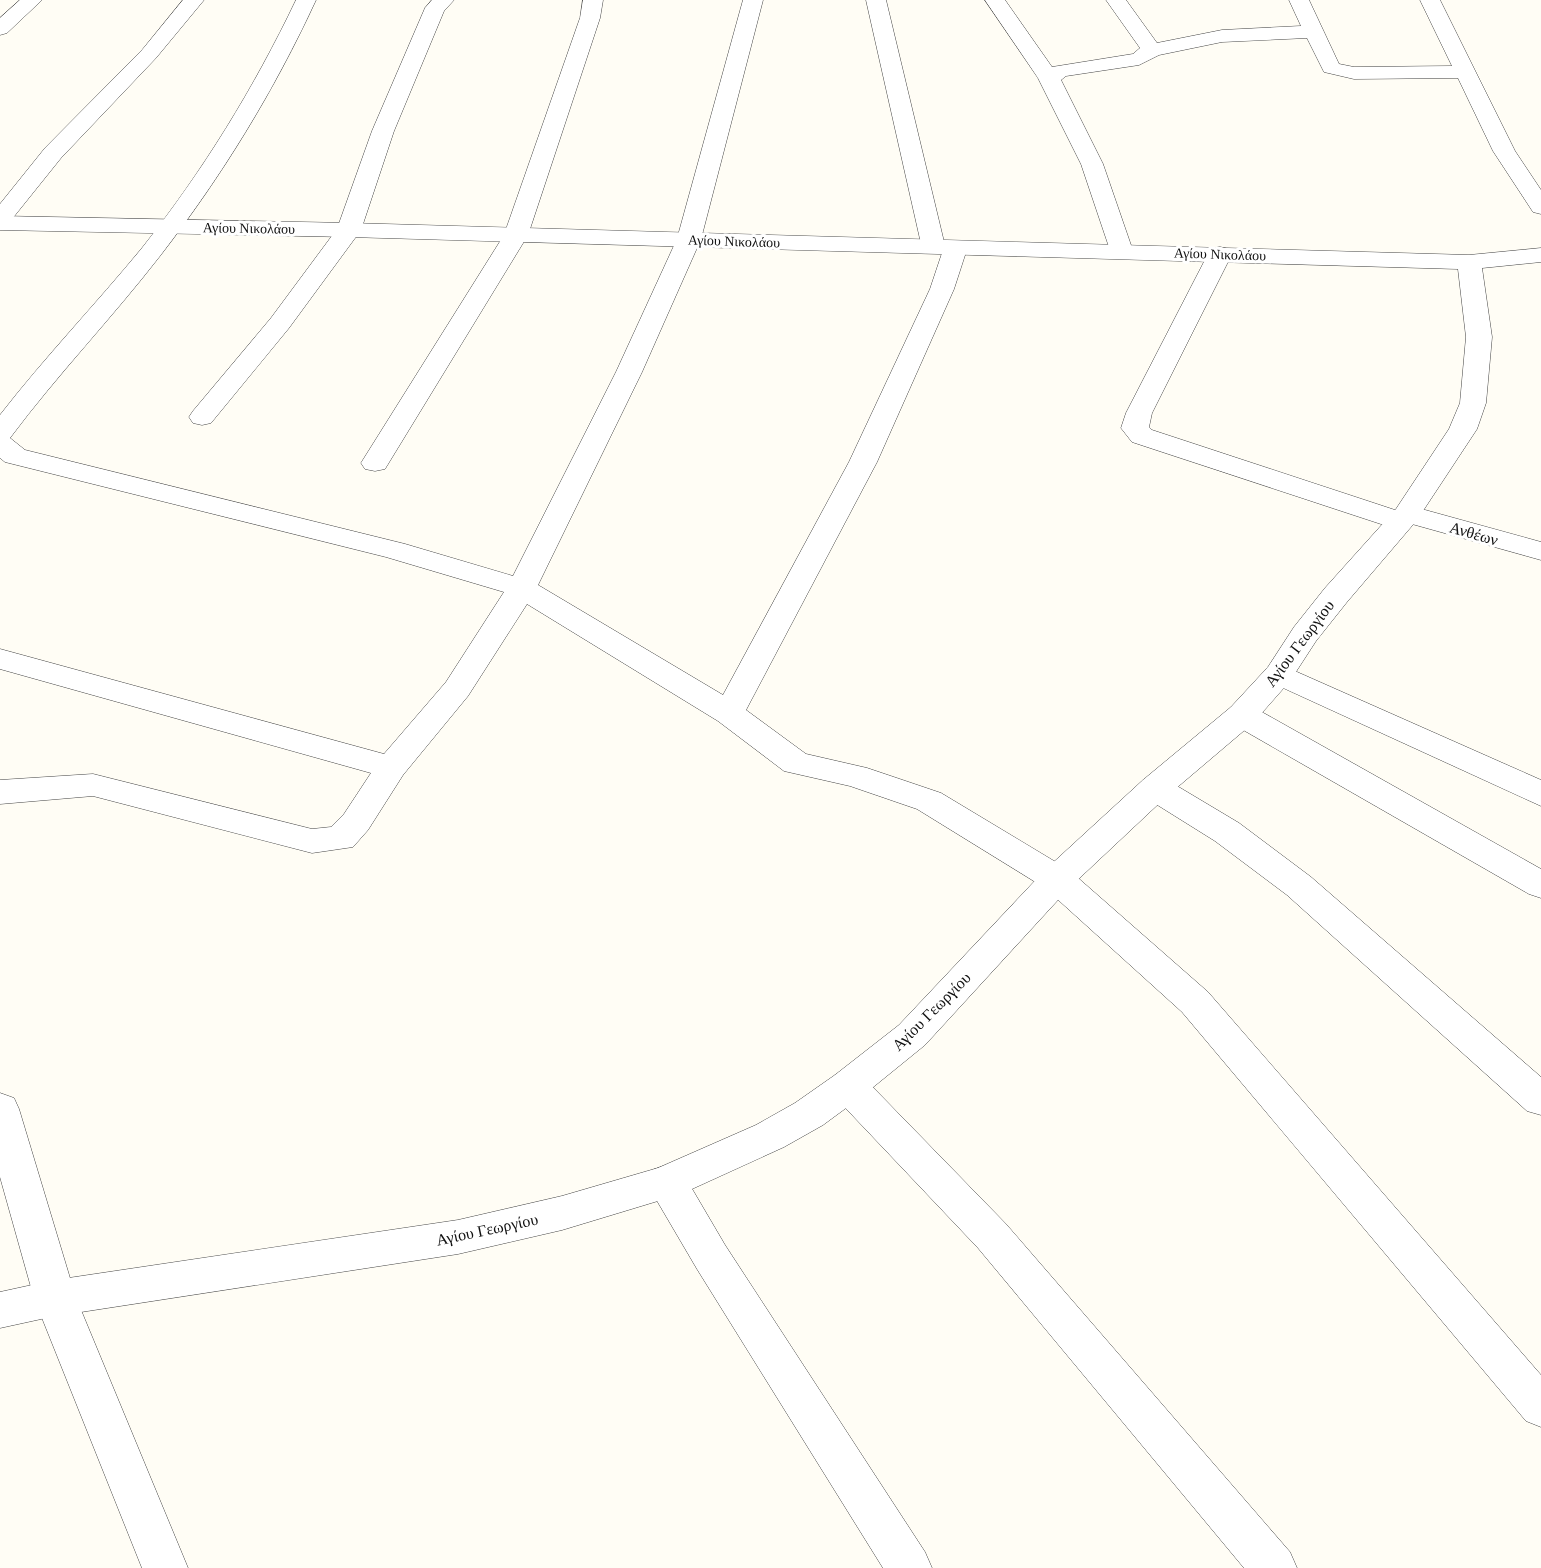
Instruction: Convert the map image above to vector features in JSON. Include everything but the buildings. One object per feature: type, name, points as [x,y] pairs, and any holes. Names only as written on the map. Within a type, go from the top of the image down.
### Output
[{"type":"street","points":[[0,28],[32,0]]},
{"type":"street","points":[[0,221],[53,153],[149,54],[195,0]]},
{"type":"street","points":[[0,433],[171,226],[226,147],[273,68],[306,0]]},
{"type":"street","points":[[202,417],[280,323],[349,230],[383,131],[435,8],[444,0]]},
{"type":"street","points":[[375,463],[516,235],[590,18],[593,0]]},
{"type":"street","points":[[0,792],[93,785],[312,841],[340,838],[356,822],[391,767],[457,689],[522,588],[629,372],[688,239],[753,0]]},
{"type":"street","points":[[729,713],[863,462],[942,289],[945,248],[876,0]]},
{"type":"street","points":[[994,0],[1048,78],[1092,164],[1121,250]]},
{"type":"street","points":[[1299,0],[1331,68],[1340,71],[1465,72]]},
{"type":"street","points":[[1430,0],[1504,151],[1541,207]]},
{"type":"street","points":[[1119,5],[1143,4]]},
{"type":"street","points":[[1119,5],[1152,50]]},
{"type":"street","points":[[1048,78],[1060,71],[1139,59],[1152,50],[1222,36],[1313,32]]},
{"type":"street","name":"Αγίου Νικολάου","points":[[0,221],[945,248],[1121,250],[1469,262],[1541,255]]},
{"type":"street","name":"Ανθέων","points":[[1220,254],[1139,414],[1135,428],[1142,436],[1404,518],[1541,551]]},
{"type":"street","name":"Αγίου Γεωργίου","points":[[0,1310],[55,1298],[458,1236],[562,1213],[667,1182],[770,1136],[809,1114],[849,1086],[912,1035],[1057,879],[1155,788],[1242,715],[1279,674],[1336,594],[1404,518],[1463,429],[1473,403],[1479,337],[1469,262]]},
{"type":"street","points":[[0,444],[15,456],[395,550],[522,588],[729,713],[796,763],[855,776],[930,801],[1057,879],[1195,1002],[1541,1407]]},
{"type":"street","points":[[0,659],[391,767]]},
{"type":"street","points":[[1279,674],[1541,794]]},
{"type":"street","points":[[1242,715],[1541,885]]},
{"type":"street","points":[[1155,788],[1227,832],[1299,886],[1541,1100]]},
{"type":"street","points":[[849,1086],[992,1236],[1274,1568]]},
{"type":"street","points":[[0,1109],[55,1298],[165,1568]]},
{"type":"street","points":[[667,1182],[711,1257],[909,1568]]}]
